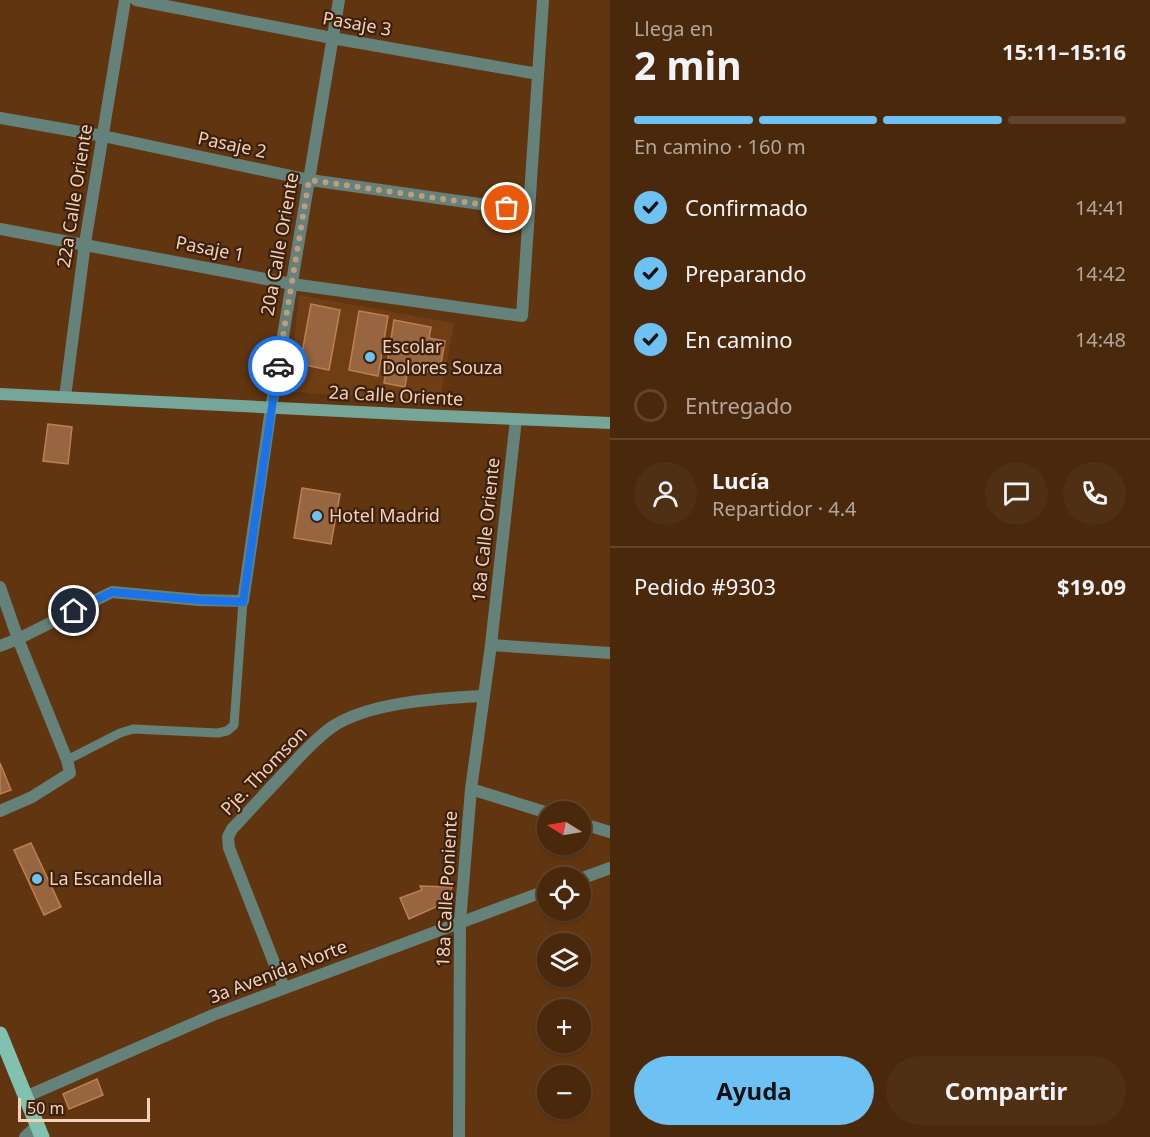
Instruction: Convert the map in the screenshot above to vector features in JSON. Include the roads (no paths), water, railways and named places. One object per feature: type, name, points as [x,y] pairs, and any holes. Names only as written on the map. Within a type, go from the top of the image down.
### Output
[{"type":"main road","name":"2a Calle Oriente","points":[[0,394],[420,416],[610,423]]},
{"type":"main road","points":[[0,1034],[40,1131]]},
{"type":"street","name":"22a Calle Oriente","points":[[65,397],[85,243],[125,0]]},
{"type":"street","name":"Pasaje 3","points":[[135,0],[538,74]]},
{"type":"street","name":"20a Calle Oriente","points":[[243,602],[271,408],[339,0]]},
{"type":"street","points":[[529,211],[543,0]]},
{"type":"street","name":"Pasaje 2","points":[[0,118],[103,136],[309,180],[529,211]]},
{"type":"street","name":"Pasaje 1","points":[[0,229],[85,243],[292,284],[522,316],[529,211]]},
{"type":"street","name":"18a Calle Oriente","points":[[491,645],[516,419]]},
{"type":"street","points":[[0,587],[18,639],[68,760],[70,773],[32,797],[0,810]]},
{"type":"street","points":[[0,646],[112,592],[243,602]]},
{"type":"street","points":[[491,645],[610,653]]},
{"type":"street","name":"18a Calle Poniente","points":[[459,1137],[460,922],[471,789],[491,645]]},
{"type":"street","name":"Pje. Thomson","points":[[284,988],[229,848],[228,837],[232,829],[310,745],[333,727],[355,716],[393,705],[446,697],[484,696]]},
{"type":"street","points":[[471,789],[537,810]]},
{"type":"street","points":[[591,826],[610,832]]},
{"type":"street","points":[[591,875],[610,868]]},
{"type":"street","name":"3a Avenida Norte","points":[[25,1097],[213,1015],[537,895]]},
{"type":"street","points":[[25,1137],[40,1131]]},
{"type":"lane","points":[[68,760],[120,733],[133,729],[218,733],[227,731],[234,725],[243,602]]},
{"type":"place","name":"Escolar Dolores Souza","points":[[370,357]]},
{"type":"place","name":"Hotel Madrid","points":[[317,516]]},
{"type":"place","name":"La Escandella","points":[[37,879]]}]
